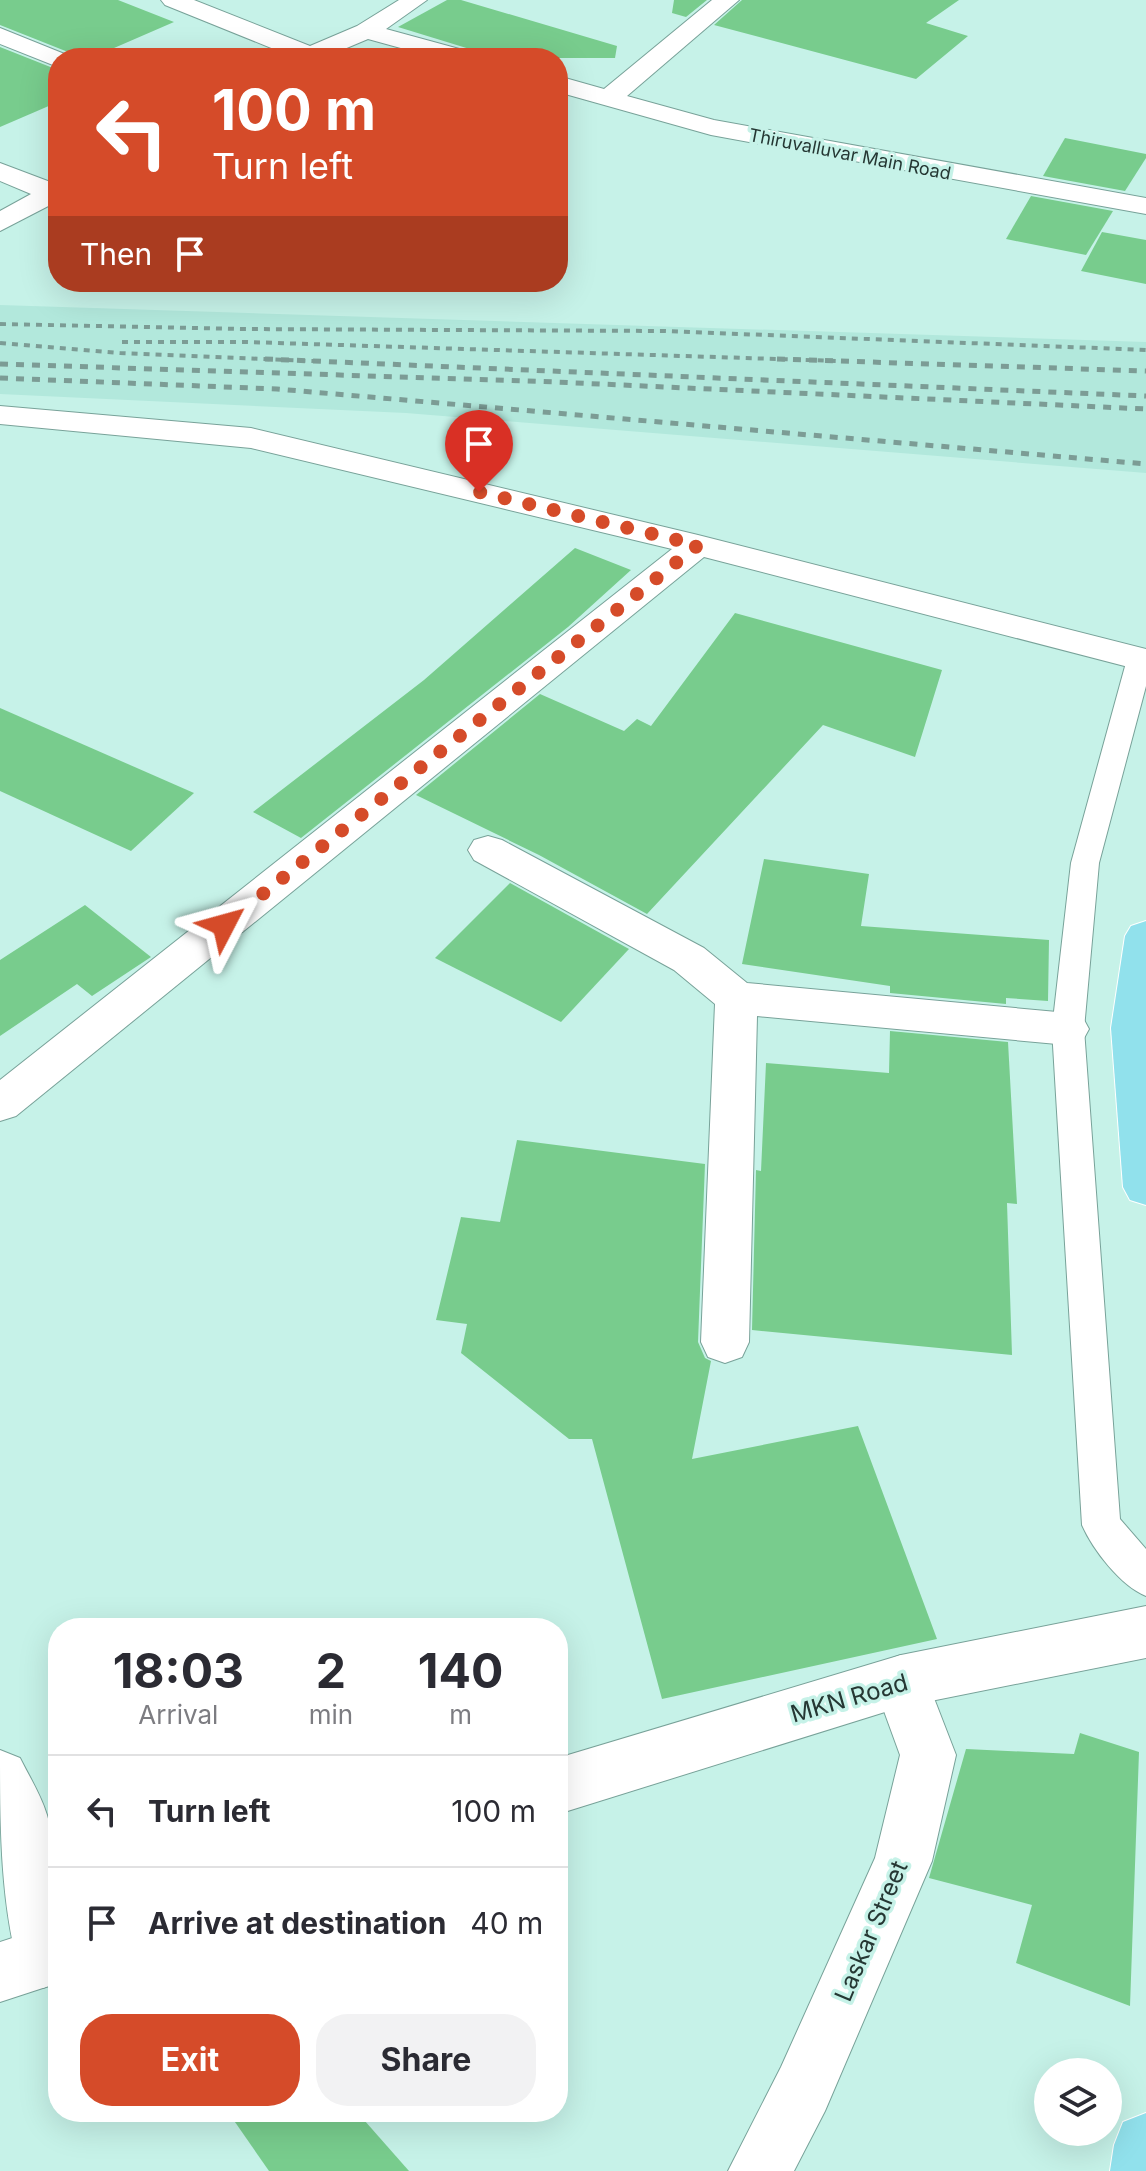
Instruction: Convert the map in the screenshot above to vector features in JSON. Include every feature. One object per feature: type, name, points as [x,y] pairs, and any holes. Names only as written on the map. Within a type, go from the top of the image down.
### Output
[{"type":"main road","points":[[1146,936],[1132,1028],[1146,1187]]},
{"type":"main road","points":[[1142,2171],[1146,2145]]},
{"type":"street","points":[[173,0],[286,48]]},
{"type":"street","points":[[325,48],[366,31],[415,0]]},
{"type":"street","points":[[609,98],[727,0]]},
{"type":"street","points":[[366,31],[428,48]]},
{"type":"street","points":[[0,35],[48,56]]},
{"type":"street","name":"Thiruvalluvar Main Road","points":[[568,87],[711,127],[1146,206]]},
{"type":"street","points":[[0,171],[48,189]]},
{"type":"street","points":[[0,223],[48,196]]},
{"type":"street","points":[[0,415],[251,438],[698,545],[1143,660]]},
{"type":"street","points":[[0,1104],[698,545]]},
{"type":"street","points":[[488,850],[689,959],[736,998],[1068,1029]]},
{"type":"street","points":[[725,1342],[736,998]]},
{"type":"street","name":"MKN Road","points":[[568,1783],[901,1681],[1146,1632]]},
{"type":"street","name":"Laskar Street","points":[[760,2171],[803,2089],[903,1861],[928,1755],[901,1681]]},
{"type":"street","points":[[0,1778],[18,1815],[34,1961]]},
{"type":"lane","points":[[1143,660],[1085,863],[1068,1029],[1101,1525],[1146,1578]]},
{"type":"shaded area","points":[[0,305],[1146,342],[1146,473],[406,413],[0,394]]},
{"type":"building","points":[[0,0],[118,0],[174,22],[114,48],[58,48],[0,25]]},
{"type":"building","points":[[447,0],[461,0],[617,46],[615,58],[568,58],[568,48],[466,48],[398,27]]},
{"type":"building","points":[[674,0],[707,0],[686,17],[672,13]]},
{"type":"building","points":[[742,0],[959,0],[926,23],[968,36],[916,79],[714,25]]},
{"type":"building","points":[[0,47],[48,66],[48,106],[0,127]]},
{"type":"building","points":[[1065,138],[1146,154],[1146,158],[1125,191],[1043,176]]},
{"type":"building","points":[[1031,196],[1113,211],[1086,255],[1006,239]]},
{"type":"building","points":[[1102,232],[1146,240],[1146,284],[1081,271]]},
{"type":"building","points":[[575,548],[631,570],[568,627],[301,838],[253,812],[424,680]]},
{"type":"building","points":[[735,613],[942,670],[915,757],[823,725],[647,914],[539,855],[416,795],[540,694],[624,731],[637,719],[651,726]]},
{"type":"building","points":[[0,708],[194,793],[131,851],[0,791]]},
{"type":"building","points":[[764,859],[869,874],[861,926],[1049,940],[1048,1001],[1006,998],[1006,1004],[890,993],[890,986],[742,964]]},
{"type":"building","points":[[510,883],[629,949],[561,1022],[435,958]]},
{"type":"building","points":[[85,905],[151,957],[92,996],[77,984],[0,1036],[0,960]]},
{"type":"building","points":[[890,1031],[1008,1042],[1017,1204],[1007,1203],[1012,1355],[752,1330],[756,1170],[761,1171],[766,1063],[889,1073]]},
{"type":"building","points":[[517,1140],[705,1164],[698,1342],[705,1358],[711,1361],[692,1459],[858,1426],[937,1639],[662,1699],[592,1439],[569,1439],[461,1353],[467,1324],[436,1320],[461,1217],[500,1222]]},
{"type":"building","points":[[1080,1733],[1139,1752],[1130,2006],[1016,1963],[1032,1905],[929,1878],[966,1749],[1074,1754]]},
{"type":"building","points":[[235,2122],[366,2122],[409,2171],[269,2171]]},
{"type":"railway","points":[[0,324],[240,329],[664,331],[1146,350]]},
{"type":"railway","points":[[122,342],[247,342],[801,360]]},
{"type":"railway","points":[[0,343],[120,353],[284,360]]},
{"type":"railway","points":[[265,359],[284,360]]},
{"type":"railway","points":[[777,359],[801,360]]},
{"type":"railway","points":[[284,360],[313,361]]},
{"type":"railway","points":[[284,360],[1146,396]]},
{"type":"railway","points":[[801,360],[839,361]]},
{"type":"railway","points":[[801,360],[1146,371]]},
{"type":"railway","points":[[0,364],[556,382],[1146,409]]},
{"type":"railway","points":[[0,378],[277,389],[1146,464]]},
{"type":"route","points":[[224,925],[698,545],[479,492]]}]
